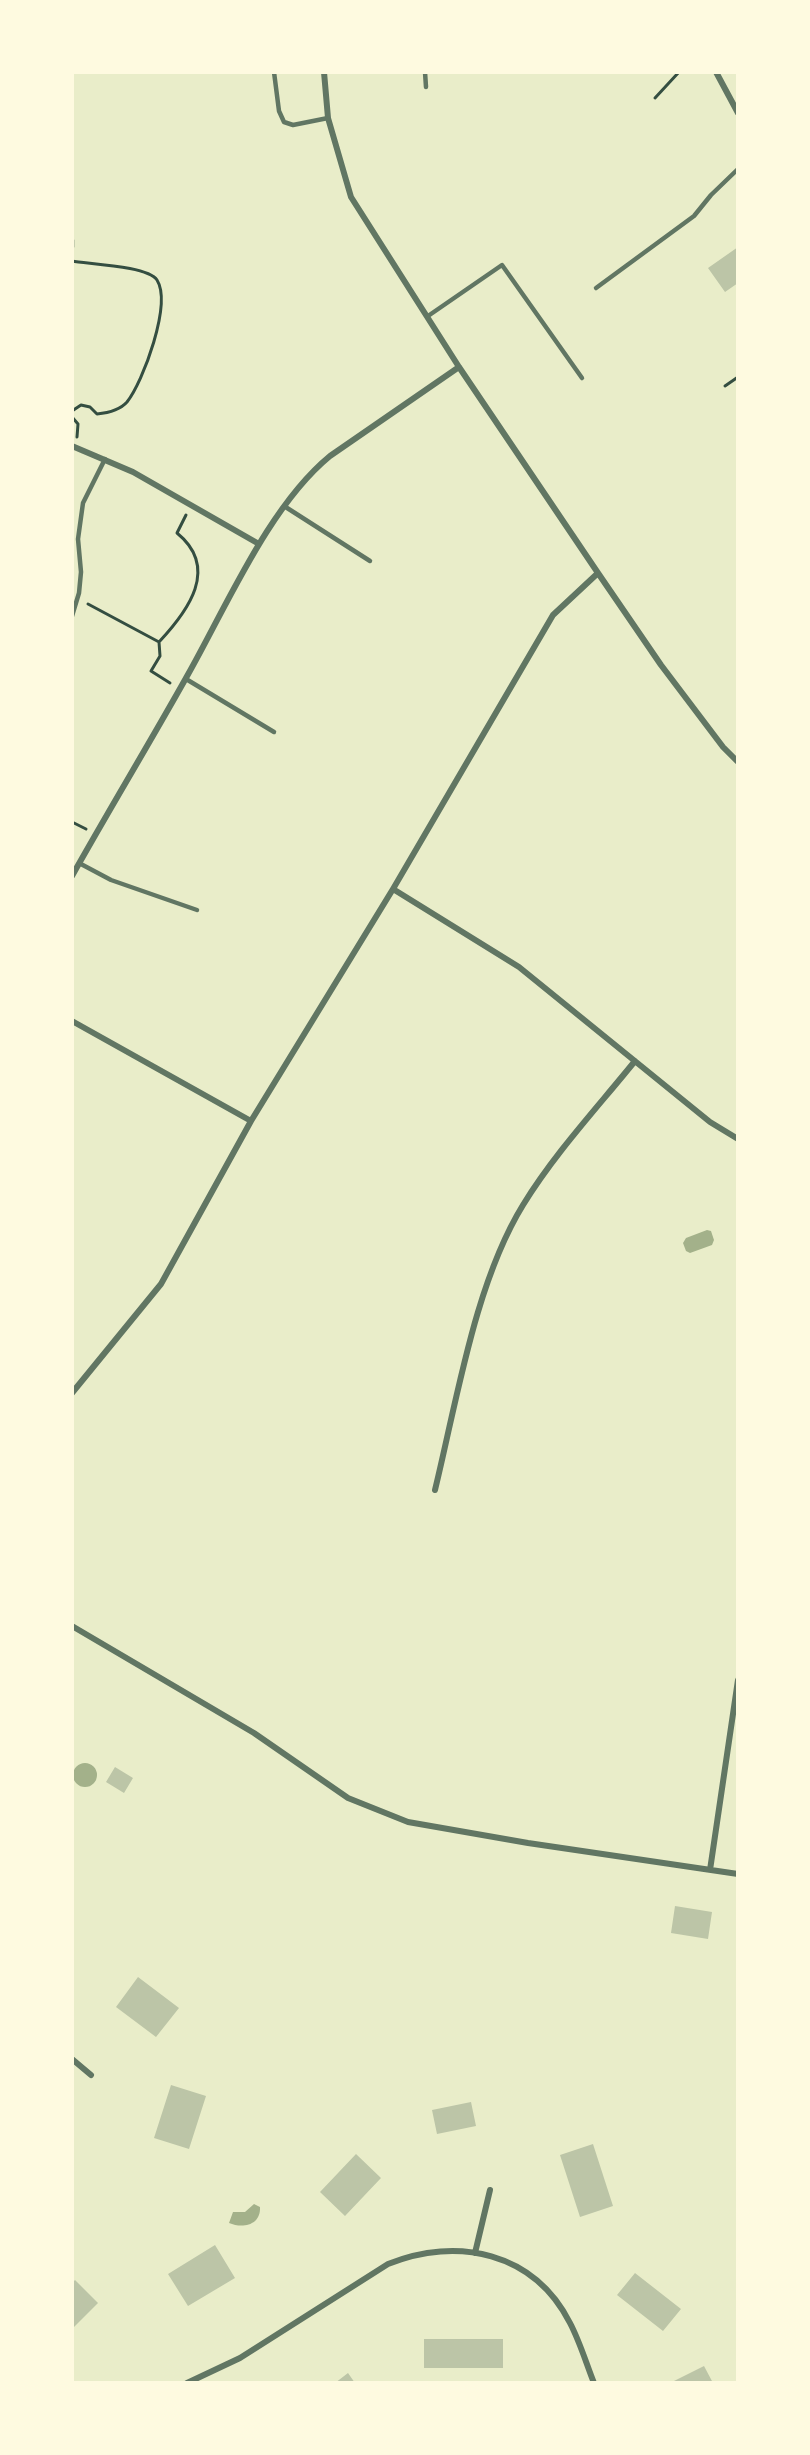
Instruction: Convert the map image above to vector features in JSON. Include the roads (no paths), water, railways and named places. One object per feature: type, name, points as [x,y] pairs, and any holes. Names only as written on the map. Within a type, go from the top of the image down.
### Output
[{"type":"street","points":[[324,72],[328,118],[351,197],[459,367],[661,665],[723,747],[738,762]]},
{"type":"street","points":[[716,72],[738,113]]},
{"type":"street","points":[[72,876],[186,679],[259,544],[284,506],[310,473],[330,456],[459,367]]},
{"type":"street","points":[[74,446],[133,472],[259,544]]},
{"type":"street","points":[[72,1392],[161,1284],[251,1121],[393,889],[553,615],[598,573]]},
{"type":"street","points":[[393,889],[519,967],[710,1122],[738,1139]]},
{"type":"street","points":[[72,1021],[251,1121]]},
{"type":"street","points":[[435,1490],[479,1309],[502,1248],[523,1206],[553,1161],[635,1061]]},
{"type":"street","points":[[72,1626],[254,1733],[348,1798],[408,1822],[528,1843],[738,1874]]},
{"type":"street","points":[[710,1870],[738,1680]]},
{"type":"street","points":[[72,2059],[92,2076]]},
{"type":"street","points":[[475,2253],[490,2190]]},
{"type":"street","points":[[187,2383],[240,2358],[388,2265],[409,2256],[435,2250],[458,2250],[500,2259],[521,2270],[542,2286],[570,2323],[594,2383]]},
{"type":"lane","points":[[274,72],[279,111],[284,122],[293,125],[328,118]]},
{"type":"lane","points":[[425,72],[426,87]]},
{"type":"lane","points":[[596,288],[694,216],[711,195],[738,170]]},
{"type":"lane","points":[[72,240],[72,247]]},
{"type":"lane","points":[[428,316],[502,265],[582,378]]},
{"type":"lane","points":[[72,616],[77,602],[81,572],[78,539],[83,503],[105,459]]},
{"type":"lane","points":[[284,506],[370,561]]},
{"type":"lane","points":[[186,679],[274,732]]},
{"type":"lane","points":[[79,863],[111,880],[197,910]]}]
